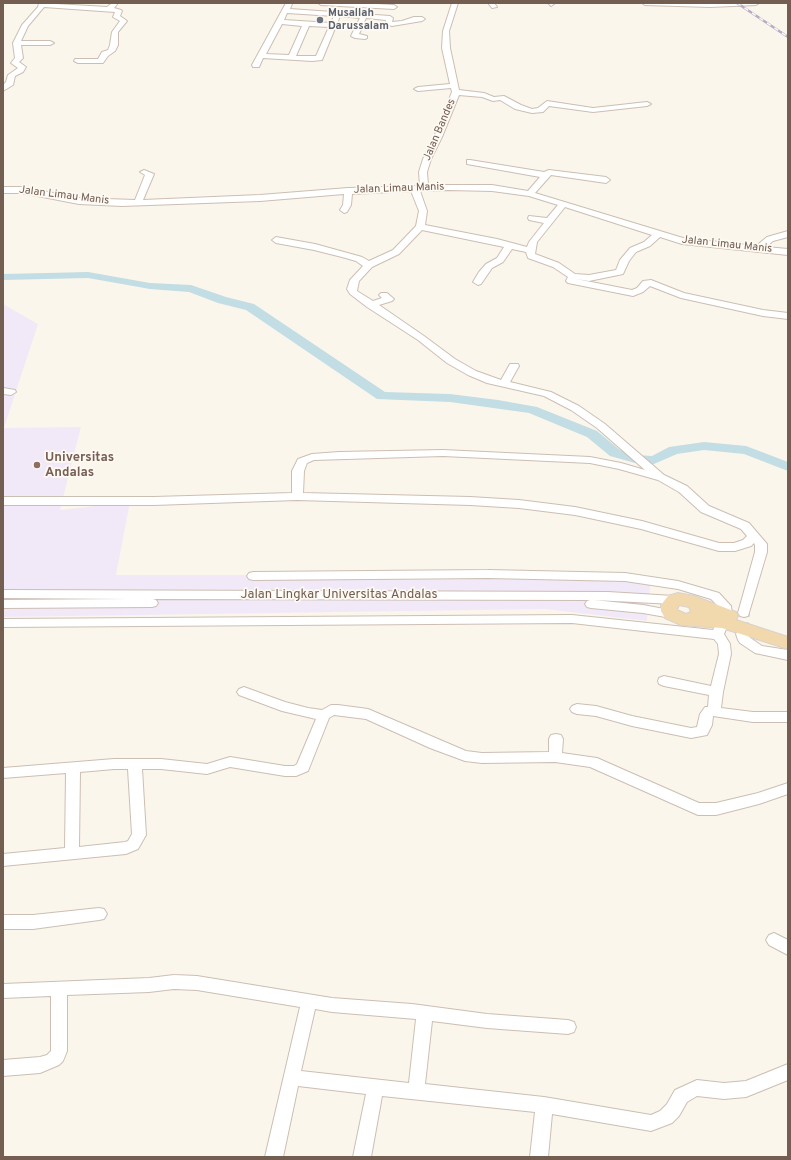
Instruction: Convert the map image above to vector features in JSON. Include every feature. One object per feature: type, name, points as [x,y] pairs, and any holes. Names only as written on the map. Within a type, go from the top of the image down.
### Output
[{"type":"main road","points":[[672,607],[681,619],[694,611],[722,624],[788,643]]},
{"type":"main road","points":[[722,624],[758,623],[788,634]]},
{"type":"street","points":[[109,9],[115,3]]},
{"type":"street","points":[[256,65],[290,3]]},
{"type":"street","points":[[321,3],[395,5],[388,23],[392,24],[403,23],[414,19],[422,19]]},
{"type":"street","name":"Jalan Bandes","points":[[419,188],[426,159],[438,137],[455,89],[446,48],[446,31],[452,19],[455,3]]},
{"type":"street","points":[[645,3],[756,3]]},
{"type":"street","points":[[3,89],[10,83],[12,75],[20,71],[22,67],[15,63],[19,58],[16,51],[17,43],[25,25],[42,4],[62,4],[119,11],[116,17],[124,21],[115,32],[114,45],[111,51],[105,54],[100,61],[78,61]]},
{"type":"street","points":[[286,11],[390,18]]},
{"type":"street","points":[[262,56],[319,58],[338,14]]},
{"type":"street","points":[[364,16],[355,36],[365,37]]},
{"type":"street","points":[[280,22],[332,25]]},
{"type":"street","points":[[291,58],[306,24]]},
{"type":"street","points":[[17,43],[50,43]]},
{"type":"street","points":[[418,89],[455,89],[484,95],[493,99],[501,98],[518,107],[532,111],[540,110],[547,103],[593,110],[647,104]]},
{"type":"street","points":[[470,162],[545,175]]},
{"type":"street","points":[[138,202],[150,174],[144,172]]},
{"type":"street","points":[[530,194],[545,175],[551,172],[606,180]]},
{"type":"street","points":[[576,184],[580,176]]},
{"type":"street","name":"Jalan Limau Manis","points":[[3,190],[22,190],[89,202],[138,202],[260,198],[348,191],[479,187],[530,194],[657,235],[693,243],[759,248],[788,252]]},
{"type":"street","points":[[419,188],[416,194],[422,205],[423,211],[420,227],[396,252],[372,264],[355,280],[352,289],[353,292],[370,305],[421,338],[451,361],[484,379],[547,394],[565,402],[601,426],[657,474],[683,489],[705,509],[745,526],[761,544],[761,552],[750,587],[744,613]]},
{"type":"street","points":[[344,210],[347,205],[348,191]]},
{"type":"street","points":[[563,204],[533,242],[531,256],[556,265],[573,276],[589,278],[620,272],[633,250],[646,244],[657,235]]},
{"type":"street","points":[[532,218],[549,221]]},
{"type":"street","points":[[420,227],[510,245],[531,251]]},
{"type":"street","points":[[759,248],[770,239],[788,234]]},
{"type":"street","points":[[276,240],[315,247],[372,264]]},
{"type":"street","points":[[478,282],[482,274],[489,266],[500,260],[510,245]]},
{"type":"street","points":[[307,255],[315,247]]},
{"type":"street","points":[[573,276],[571,281],[633,293],[640,290],[646,283],[651,283],[681,296],[763,313],[788,316]]},
{"type":"street","points":[[370,305],[389,299],[384,295]]},
{"type":"street","points":[[504,384],[514,366]]},
{"type":"street","points":[[297,496],[298,471],[302,461],[312,457],[339,455],[443,453],[590,460],[657,474]]},
{"type":"street","points":[[3,501],[154,501],[297,496],[519,504],[575,511],[642,525],[719,547],[735,547],[747,543],[754,535]]},
{"type":"street","points":[[254,576],[488,574],[625,576],[678,585],[715,596],[725,606],[721,638],[724,644],[725,654],[716,692],[714,711]]},
{"type":"street","name":"Jalan Lingkar Universitas Andalas","points":[[3,594],[608,596],[672,607]]},
{"type":"street","name":"Jalan Lingkar Universitas Andalas","points":[[3,604],[536,602],[672,607]]},
{"type":"street","points":[[3,623],[572,619],[722,624]]},
{"type":"street","points":[[742,634],[744,640],[759,650],[788,655]]},
{"type":"street","points":[[664,681],[716,692]]},
{"type":"street","points":[[244,692],[282,706],[308,713],[324,715]]},
{"type":"street","points":[[577,709],[596,711],[632,721],[691,733],[702,731],[707,714],[710,711],[753,717],[788,717]]},
{"type":"street","points":[[3,773],[73,766],[135,764],[161,764],[207,769],[230,762],[285,771],[296,771],[303,767],[310,744],[324,715],[331,710],[352,711],[368,714],[434,744],[465,756],[482,758],[555,757],[592,762],[698,809],[716,809],[760,798],[788,788]]},
{"type":"street","points":[[555,757],[556,739]]},
{"type":"street","points":[[3,860],[126,848],[136,841],[139,835],[135,764]]},
{"type":"street","points":[[72,854],[73,766]]},
{"type":"street","points":[[3,922],[33,922],[99,914]]},
{"type":"street","points":[[774,940],[788,948]]},
{"type":"street","points":[[3,991],[149,985],[174,982],[197,983],[332,1005],[425,1013],[487,1021],[568,1027]]},
{"type":"street","points":[[3,1068],[40,1065],[53,1060],[56,1056],[59,1051],[58,998],[60,988]]},
{"type":"street","points":[[274,1157],[309,1001]]},
{"type":"street","points":[[416,1092],[425,1013]]},
{"type":"street","points":[[292,1078],[544,1105],[651,1123],[666,1117],[673,1110],[681,1096],[697,1088],[724,1091],[746,1089],[788,1072]]},
{"type":"street","points":[[362,1157],[375,1088]]},
{"type":"street","points":[[539,1157],[544,1105]]},
{"type":"shaded area","name":"Universitas Andalas","points":[[3,304],[38,324],[4,428],[81,427],[60,510],[130,502],[116,575],[541,573],[651,576],[647,621],[545,609],[3,617]]},
{"type":"waterway","points":[[3,277],[88,275],[150,286],[191,289],[222,300],[250,307],[382,396],[450,398],[532,410],[592,434],[615,453],[635,459],[654,460],[674,450],[704,446],[746,450],[788,467]]},
{"type":"tunnel","points":[[742,634],[744,613]]},
{"type":"railway","points":[[737,3],[788,37]]},
{"type":"place","name":"Musallah Darussalam","points":[[320,20]]},
{"type":"place","name":"Universitas Andalas","points":[[37,465]]}]
